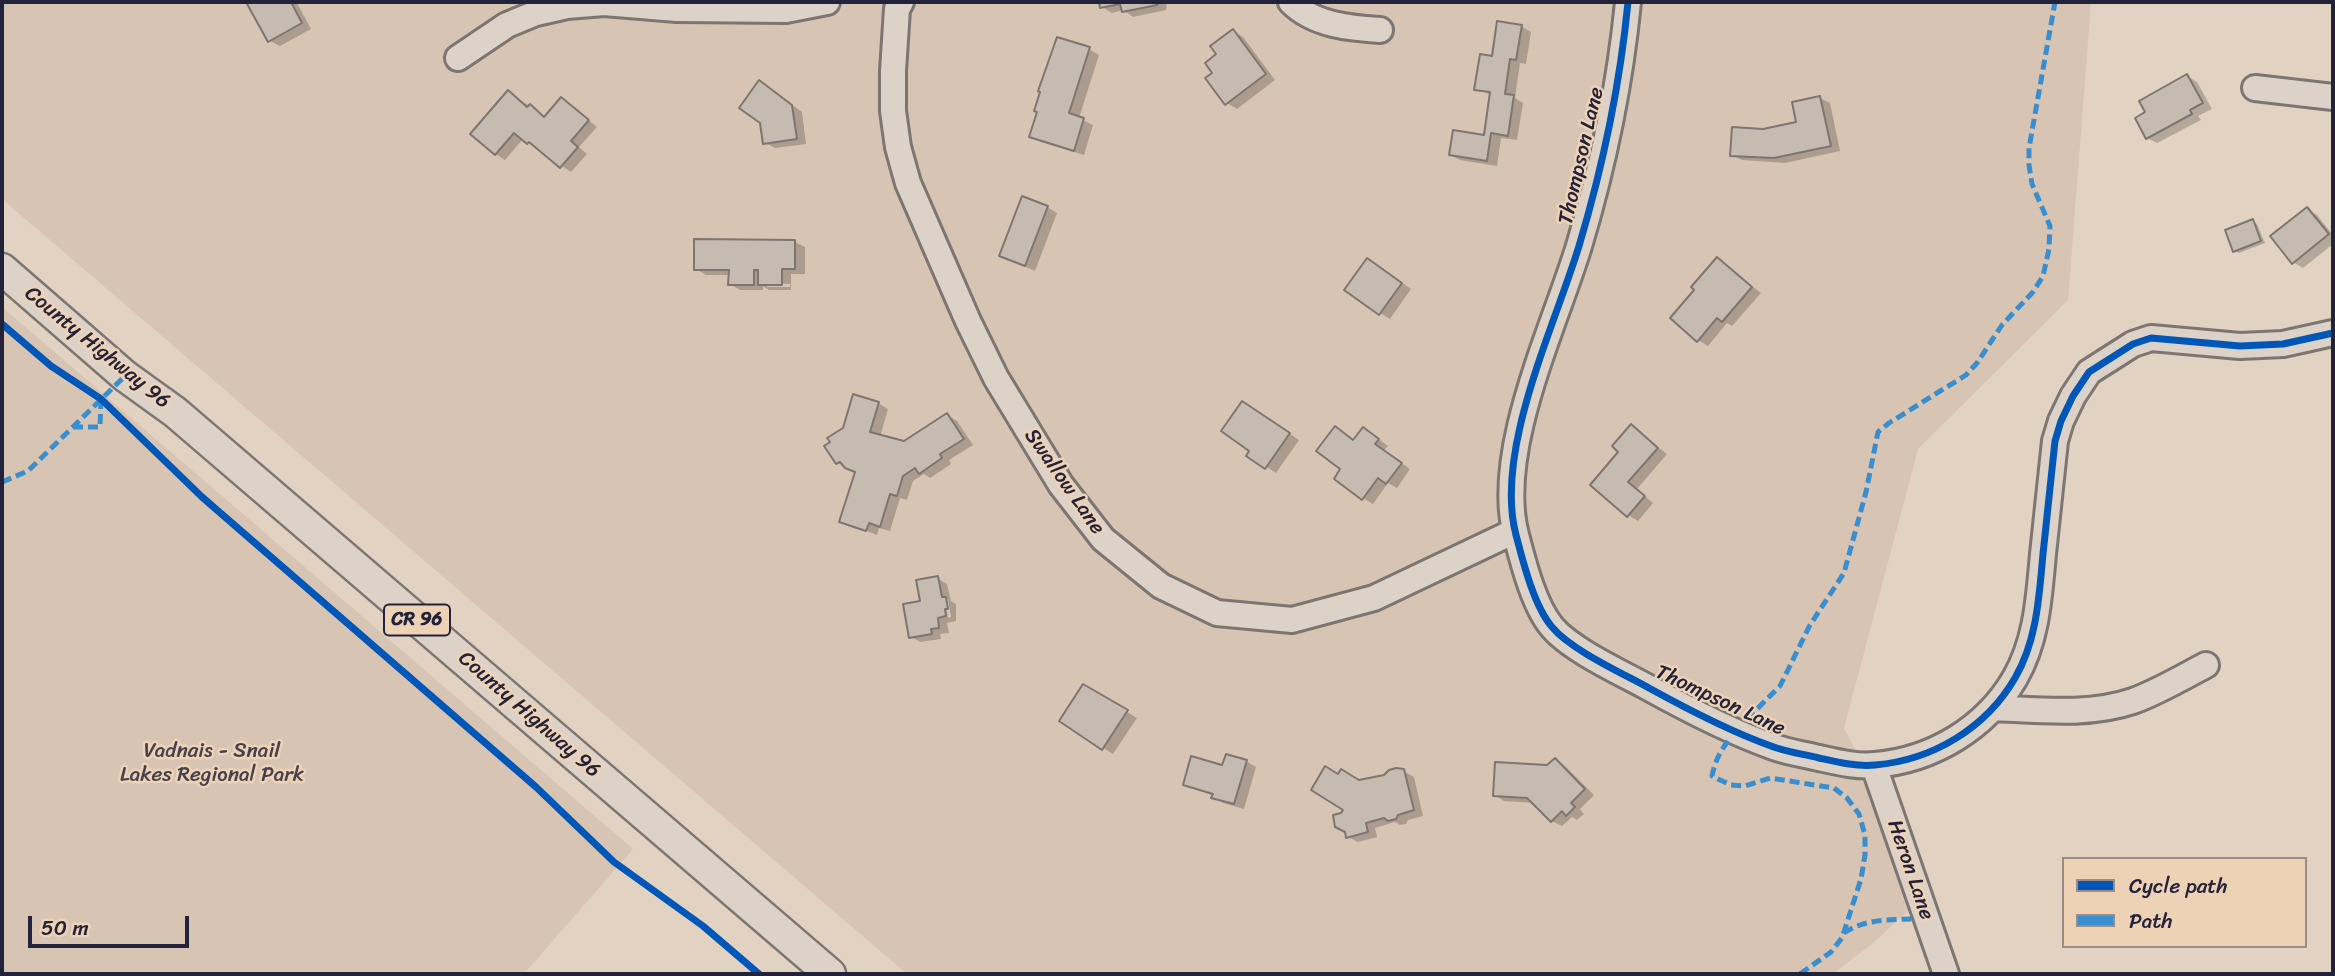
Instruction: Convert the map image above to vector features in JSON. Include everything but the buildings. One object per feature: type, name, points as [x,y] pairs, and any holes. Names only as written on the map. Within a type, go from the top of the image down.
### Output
[{"type":"main road","name":"County Highway 96","points":[[2,269],[125,376],[186,421],[830,974]]},
{"type":"street","points":[[458,58],[507,25],[536,13],[567,5],[604,2],[677,9],[786,9],[827,2]]},
{"type":"street","name":"Swallow Lane","points":[[901,2],[897,9],[893,111],[898,147],[908,183],[996,378],[1062,485],[1103,539],[1161,586],[1217,613],[1292,620],[1374,598],[1515,531]]},
{"type":"street","points":[[1291,2],[1312,18],[1355,28],[1380,30]]},
{"type":"street","name":"Thompson Lane","points":[[1628,2],[1617,87],[1601,167],[1514,453],[1511,492],[1515,531],[1535,597],[1552,627],[1576,646],[1664,696],[1772,747],[1840,762],[1874,766],[1920,755],[1952,742],[1975,726],[1993,708],[2014,680],[2028,651],[2036,618],[2055,441],[2069,404],[2089,372],[2133,344],[2151,338],[2240,346],[2283,344],[2333,333]]},
{"type":"street","points":[[2255,88],[2333,97]]},
{"type":"street","points":[[1993,708],[2057,711],[2105,707],[2134,701],[2206,665]]},
{"type":"street","name":"Heron Lane","points":[[1874,766],[1946,974]]},
{"type":"green space","points":[[2,2],[2091,2],[2068,300],[1918,449],[1844,728],[1900,837],[1911,908],[1873,943],[1833,974],[907,974],[2,199]]},
{"type":"green space","name":"Vadnais - Snail Lakes Regional Park","points":[[2,307],[633,849],[524,974],[2,974]]},
{"type":"marked path","points":[[1747,719],[1780,686],[1810,625],[1844,573],[1866,492],[1878,432],[1966,375],[2002,325],[2033,292],[2043,276],[2049,249],[2050,226],[2032,184],[2029,148],[2055,2]]},
{"type":"marked path","points":[[2,482],[28,471],[125,376]]},
{"type":"marked path","points":[[73,427],[100,427],[101,399]]},
{"type":"marked path","points":[[1728,741],[1714,766],[1712,776],[1731,785],[1745,786],[1770,778],[1834,788],[1847,798],[1859,814],[1865,835],[1865,855],[1861,879],[1842,938],[1831,952],[1800,974]]},
{"type":"marked path","points":[[1844,933],[1868,923],[1912,919]]},
{"type":"cycle path","points":[[1628,2],[1615,95],[1596,186],[1579,246],[1530,390],[1513,466],[1511,502],[1516,535],[1530,583],[1540,608],[1552,627],[1571,644],[1598,660],[1724,727],[1783,750],[1861,765],[1896,762],[1917,756],[1956,738],[1989,712],[2003,696],[2015,678],[2028,649],[2038,602],[2055,441],[2073,396],[2089,372],[2133,344],[2151,338],[2240,346],[2283,344],[2333,333]]},
{"type":"cycle path","points":[[2,324],[51,366],[101,399],[202,497],[536,787],[614,862],[703,926],[759,974]]}]
